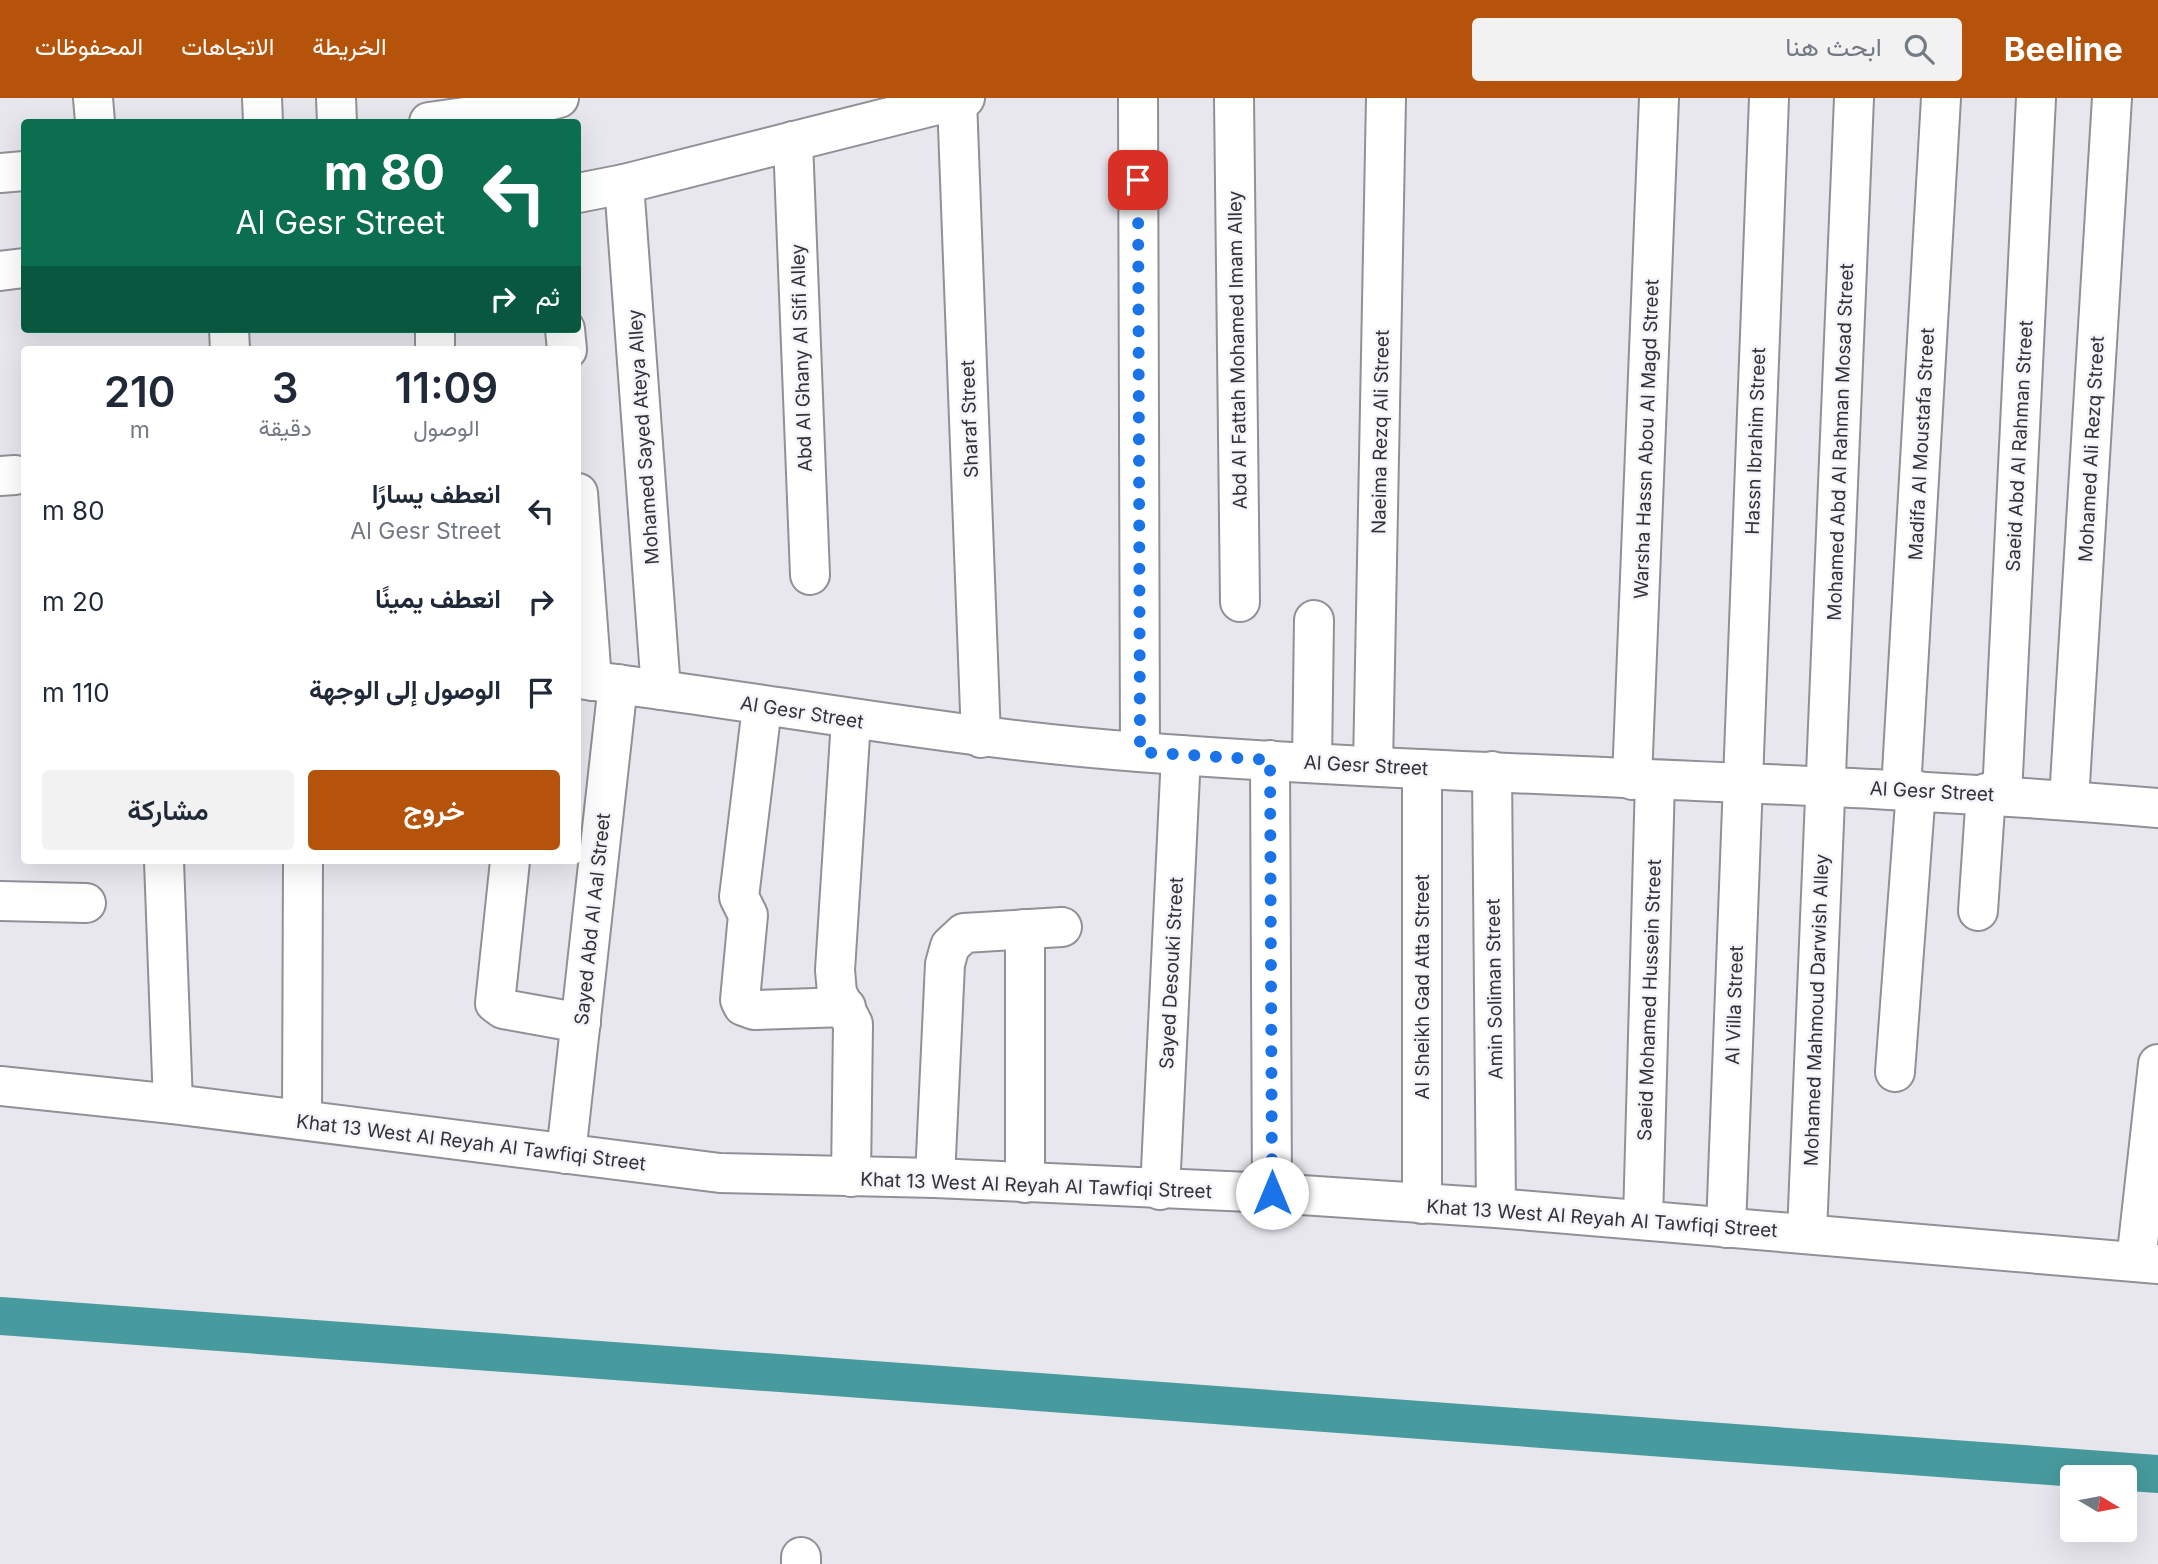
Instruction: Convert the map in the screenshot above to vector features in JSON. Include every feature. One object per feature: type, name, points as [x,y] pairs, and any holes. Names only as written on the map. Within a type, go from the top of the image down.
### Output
[{"type":"street","points":[[93,98],[95,119]]},
{"type":"street","points":[[262,98],[263,119]]},
{"type":"street","points":[[336,98],[337,119]]},
{"type":"street","points":[[443,119],[559,98]]},
{"type":"street","points":[[1138,98],[1140,752]]},
{"type":"street","name":"Abd Al Fattah Mohamed Imam Alley","points":[[1234,98],[1240,602]]},
{"type":"street","name":"Naeima Rezq Ali Street","points":[[1373,766],[1387,98]]},
{"type":"street","name":"Warsha Hassn Abou Al Magd Street","points":[[1644,780],[1659,98]]},
{"type":"street","name":"Hassn Ibrahim Street","points":[[1741,783],[1769,98]]},
{"type":"street","name":"Mohamed Abd Al Rahman Mosad Street","points":[[1826,786],[1854,98]]},
{"type":"street","name":"Madifa Al Moustafa Street","points":[[1895,1072],[1941,98]]},
{"type":"street","name":"Saeid Abd Al Rahman Street","points":[[1978,911],[1994,794],[2036,98]]},
{"type":"street","name":"Mohamed Ali Rezq Street","points":[[2069,800],[2112,98]]},
{"type":"street","points":[[581,192],[961,99]]},
{"type":"street","name":"Sharaf Street","points":[[961,99],[981,738]]},
{"type":"street","name":"Abd Al Ghany Al Sifi Alley","points":[[793,141],[810,575]]},
{"type":"street","points":[[0,173],[21,171]]},
{"type":"street","name":"Mohamed Sayed Ateya Alley","points":[[624,184],[661,690]]},
{"type":"street","points":[[0,271],[21,268]]},
{"type":"street","name":"Sayed Abd Al Aal Street","points":[[566,1154],[580,1023],[596,681],[581,524]]},
{"type":"street","points":[[1312,762],[1314,620]]},
{"type":"street","name":"Al Gesr Street","points":[[596,681],[981,738],[1140,752],[1644,780],[1994,794],[2158,808]]},
{"type":"street","points":[[762,707],[739,897],[748,915],[740,1000],[743,1006],[754,1010],[846,1007]]},
{"type":"street","points":[[850,720],[835,970],[837,993],[853,1024],[851,1177]]},
{"type":"street","name":"Sayed Desouki Street","points":[[1160,1191],[1181,755]]},
{"type":"street","points":[[1270,760],[1272,1193]]},
{"type":"street","name":"Al Sheikh Gad Atta Street","points":[[1422,769],[1422,1204]]},
{"type":"street","name":"Amin Soliman Street","points":[[1492,771],[1496,1208]]},
{"type":"street","name":"Saeid Mohamed Hussein Street","points":[[1643,1220],[1644,780]]},
{"type":"street","name":"Al Villa Street","points":[[1726,1227],[1741,783]]},
{"type":"street","name":"Mohamed Mahmoud Darwish Alley","points":[[1807,1233],[1826,786]]},
{"type":"street","points":[[164,864],[173,1104]]},
{"type":"street","points":[[302,1120],[303,864]]},
{"type":"street","points":[[510,864],[495,1003],[503,1009],[580,1023]]},
{"type":"street","points":[[0,901],[86,903]]},
{"type":"street","points":[[935,1178],[946,955],[950,946],[964,933],[1044,928],[1025,1183]]},
{"type":"street","points":[[2147,1263],[2158,1064]]},
{"type":"street","name":"Khat 13 West Al Reyah Al Tawfiqi Street","points":[[0,1086],[173,1104],[720,1174],[935,1178],[1160,1191],[1272,1193],[1496,1208],[2147,1263]]},
{"type":"waterway","points":[[0,1316],[2158,1474]]},
{"type":"route","points":[[1138,180],[1140,752],[1270,760],[1272,1193]]}]
